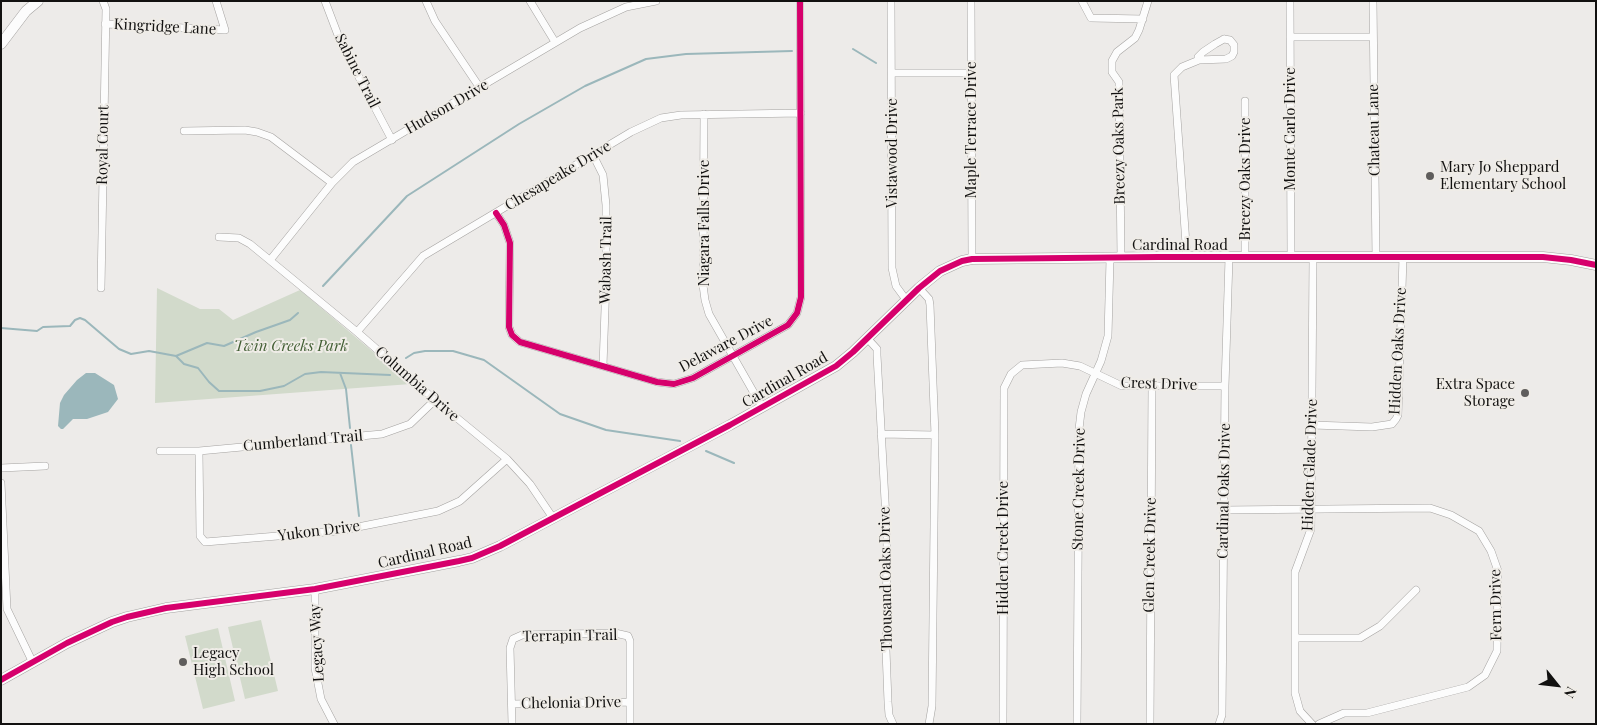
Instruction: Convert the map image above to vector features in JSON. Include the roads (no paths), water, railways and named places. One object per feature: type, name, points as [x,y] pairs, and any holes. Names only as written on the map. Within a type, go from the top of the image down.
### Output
[{"type":"street","points":[[1,44],[26,11],[38,1]]},
{"type":"street","name":"Royal Court","points":[[101,288],[106,8],[103,1]]},
{"type":"street","name":"Kingridge Lane","points":[[105,24],[225,30],[216,1]]},
{"type":"street","name":"Sabine Trail","points":[[325,1],[341,43],[392,140]]},
{"type":"street","points":[[426,1],[435,21],[480,88]]},
{"type":"street","points":[[530,1],[556,42]]},
{"type":"street","name":"Hudson Drive","points":[[271,259],[332,183],[353,162],[602,16],[626,7],[656,1]]},
{"type":"street","name":"Delaware Drive","points":[[496,213],[504,225],[510,244],[509,328],[512,335],[520,342],[657,382],[674,384],[693,378],[788,325],[800,305],[800,1]]},
{"type":"street","name":"Vistawood Drive","points":[[891,1],[892,268],[896,286],[907,301]]},
{"type":"street","name":"Maple Terrace Drive","points":[[971,1],[972,259]]},
{"type":"street","points":[[1082,1],[1091,18],[1143,19]]},
{"type":"street","name":"Breezy Oaks Park","points":[[1121,258],[1119,82],[1112,72],[1112,61],[1117,52],[1135,38],[1148,1]]},
{"type":"street","name":"Monte Carlo Drive","points":[[1290,1],[1291,258]]},
{"type":"street","name":"Chateau Lane","points":[[1372,1],[1376,258]]},
{"type":"street","points":[[1290,37],[1372,37]]},
{"type":"street","points":[[1187,258],[1174,75],[1182,66],[1199,60],[1229,58],[1234,52],[1234,45],[1230,40],[1219,41],[1203,52],[1198,57],[1199,60]]},
{"type":"street","points":[[892,72],[971,73]]},
{"type":"street","name":"Breezy Oaks Drive","points":[[1245,258],[1246,101]]},
{"type":"street","name":"Chesapeake Drive","points":[[357,332],[423,256],[631,132],[661,118],[704,114],[800,113]]},
{"type":"street","name":"Niagara Falls Drive","points":[[704,114],[703,285],[705,300],[710,314],[762,407]]},
{"type":"street","points":[[184,131],[245,130],[264,134],[271,137],[332,183]]},
{"type":"street","name":"Wabash Trail","points":[[593,155],[602,175],[606,205],[603,366]]},
{"type":"street","name":"Columbia Drive","points":[[219,237],[239,238],[271,259],[435,400],[507,459],[530,484],[553,518]]},
{"type":"street","name":"Hidden Oaks Drive","points":[[1312,425],[1372,427],[1392,424],[1396,419],[1398,415],[1403,257]]},
{"type":"street","name":"Cardinal Road","points":[[1,680],[66,643],[127,617],[166,608],[315,589],[472,558],[500,546],[730,426],[836,366],[919,288],[940,271],[950,265],[972,259],[1544,257],[1596,265]]},
{"type":"street","name":"Cardinal Oaks Drive","points":[[1219,723],[1222,715],[1228,258]]},
{"type":"street","name":"Hidden Glade Drive","points":[[1312,724],[1300,711],[1295,693],[1295,572],[1311,529],[1313,258]]},
{"type":"street","name":"Stone Creek Drive","points":[[1077,724],[1079,430],[1086,394],[1106,349],[1110,259]]},
{"type":"street","points":[[919,288],[929,299],[930,305],[935,435],[932,706],[930,724]]},
{"type":"street","name":"Thousand Oaks Drive","points":[[867,338],[877,349],[887,537],[886,650],[888,708],[893,724]]},
{"type":"street","name":"Crest Drive","points":[[1011,374],[1022,364],[1062,364],[1080,366],[1122,386],[1225,386]]},
{"type":"street","name":"Hidden Creek Drive","points":[[1003,724],[1004,388],[1011,374]]},
{"type":"street","name":"Glen Creek Drive","points":[[1150,724],[1152,386]]},
{"type":"street","name":"Cumberland Trail","points":[[160,451],[199,451],[382,434],[410,424],[435,400]]},
{"type":"street","points":[[881,434],[935,435]]},
{"type":"street","name":"Yukon Drive","points":[[199,451],[200,536],[205,542],[338,531],[438,511],[460,501],[507,459]]},
{"type":"street","points":[[1,468],[45,466]]},
{"type":"street","points":[[1,483],[3,565],[7,609],[33,663]]},
{"type":"street","name":"Fern Drive","points":[[1224,510],[1430,508],[1451,515],[1479,531],[1491,551],[1498,570],[1497,651],[1485,675],[1468,687],[1367,713],[1344,712],[1319,724]]},
{"type":"street","name":"Legacy Way","points":[[315,589],[315,668],[321,699],[334,724]]},
{"type":"street","points":[[1296,638],[1360,638],[1380,626],[1416,590]]},
{"type":"street","name":"Terrapin Trail","points":[[512,704],[510,648],[513,639],[522,635],[616,634],[628,636],[630,641],[630,702]]},
{"type":"street","points":[[630,702],[630,724]]},
{"type":"street","name":"Chelonia Drive","points":[[512,704],[630,702]]},
{"type":"street","points":[[512,704],[512,724]]},
{"type":"water","points":[[86,373],[95,373],[114,385],[118,399],[108,412],[87,419],[73,419],[61,429],[58,426],[60,403],[64,395],[77,380]]},
{"type":"waterway","points":[[853,49],[876,63]]},
{"type":"waterway","points":[[323,286],[407,196],[519,124],[585,86],[646,59],[686,54],[792,51]]},
{"type":"waterway","points":[[176,356],[207,343],[224,346],[290,320],[298,313]]},
{"type":"waterway","points":[[1,328],[37,331],[43,327],[70,326],[75,320],[80,318],[85,320],[119,349],[131,354],[149,351],[176,356],[184,364],[198,368],[219,391],[260,391],[284,386],[305,374],[321,372],[390,375]]},
{"type":"waterway","points":[[406,358],[414,353],[425,351],[453,351],[484,360],[560,414],[606,430],[680,441]]},
{"type":"waterway","points":[[340,373],[346,389],[350,428]]},
{"type":"waterway","points":[[351,445],[359,516]]},
{"type":"waterway","points":[[706,451],[734,463]]},
{"type":"place","name":"Mary Jo Sheppard Elementary School","points":[[1430,176]]},
{"type":"place","name":"Extra Space Storage","points":[[1525,393]]},
{"type":"place","name":"Legacy High School","points":[[183,662]]},
{"type":"park label","name":"Twin Creeks Park","points":[[291,346]]}]
